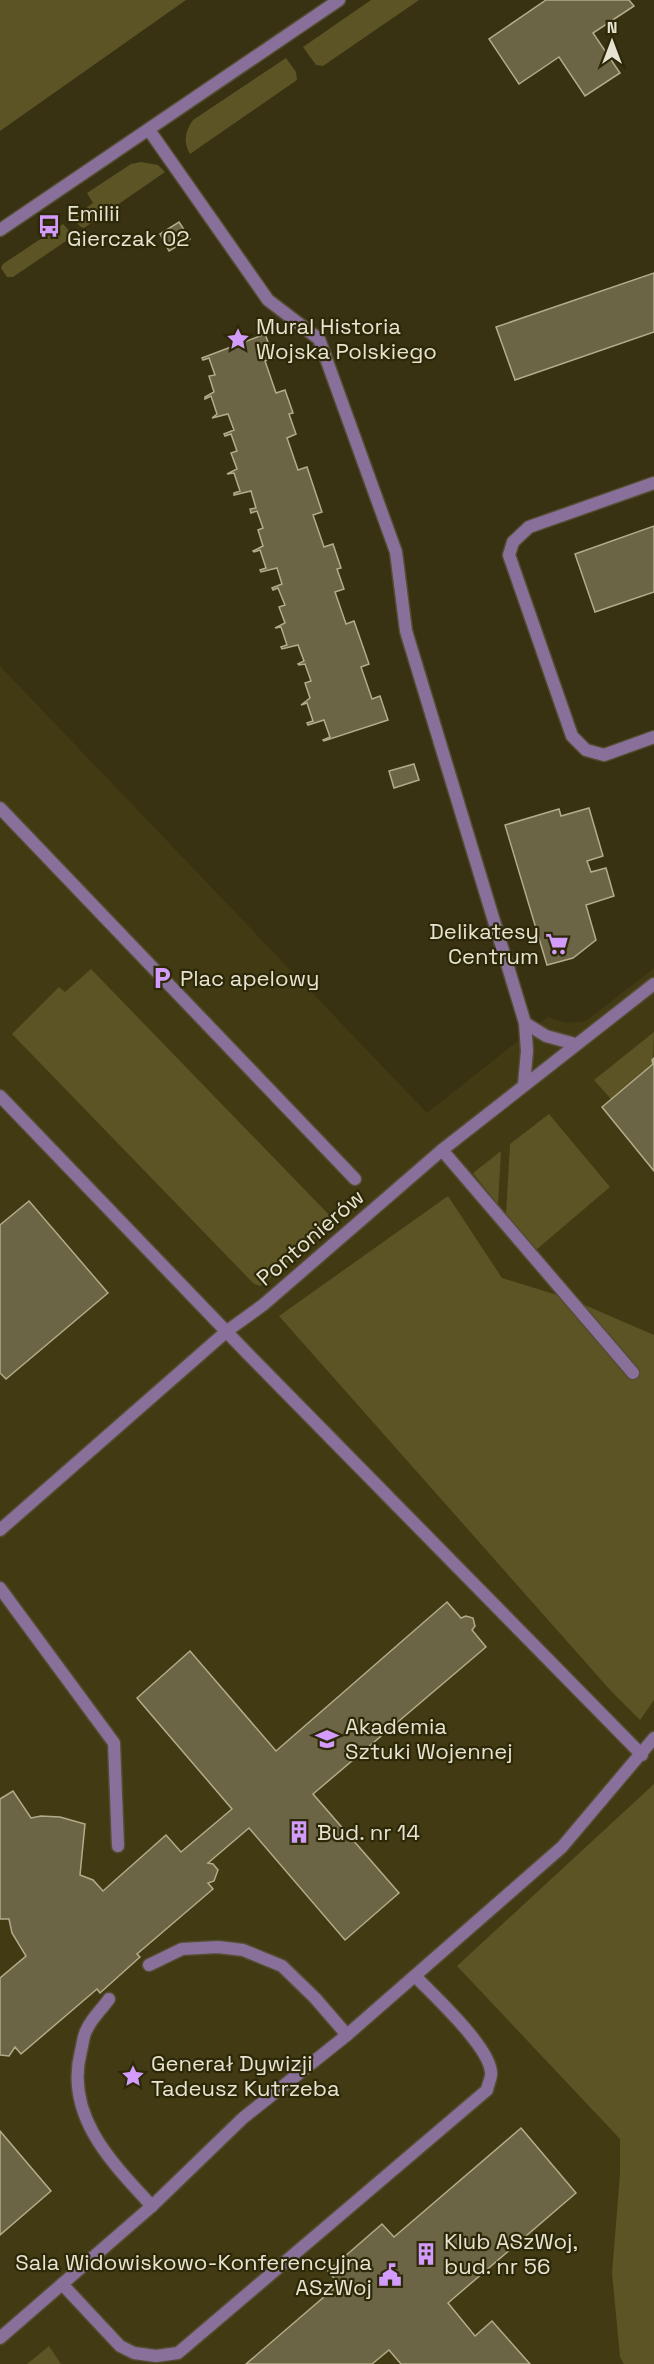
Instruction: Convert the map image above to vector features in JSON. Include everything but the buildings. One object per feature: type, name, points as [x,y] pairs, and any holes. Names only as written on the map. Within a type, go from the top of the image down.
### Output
[{"type":"street","points":[[0,230],[339,0]]},
{"type":"street","points":[[148,130],[268,300],[319,339],[396,552],[406,631],[525,1023],[527,1052],[524,1084]]},
{"type":"street","points":[[654,483],[530,527],[513,542],[509,555],[572,736],[586,750],[604,755],[654,737]]},
{"type":"street","points":[[0,808],[355,1179]]},
{"type":"street","name":"Pontonierów","points":[[0,1530],[227,1332],[263,1305],[442,1150],[654,984]]},
{"type":"street","points":[[525,1023],[546,1036],[575,1044]]},
{"type":"street","points":[[0,1096],[227,1332],[642,1755]]},
{"type":"street","points":[[442,1150],[633,1373]]},
{"type":"street","points":[[0,1588],[114,1743],[118,1846]]},
{"type":"street","points":[[0,2338],[152,2206],[243,2118],[347,2035],[562,1847],[654,1738]]},
{"type":"street","points":[[149,1965],[182,1949],[218,1947],[243,1950],[282,1966],[315,1998],[347,2035]]},
{"type":"street","points":[[62,2284],[120,2346],[134,2353],[156,2356],[178,2353],[487,2090],[492,2073],[487,2056],[415,1976]]},
{"type":"street","points":[[109,1999],[87,2029],[76,2069],[80,2100],[91,2130],[113,2164],[152,2206]]},
{"type":"shaded area","points":[[0,0],[186,0],[0,131]]},
{"type":"shaded area","points":[[371,0],[419,0],[323,66],[316,65],[303,47]]},
{"type":"shaded area","points":[[286,58],[296,72],[297,80],[190,154],[186,145],[186,137],[193,120]]},
{"type":"shaded area","points":[[141,162],[158,165],[165,172],[84,228],[74,220],[76,215],[93,203],[87,193],[131,164]]},
{"type":"shaded area","points":[[63,224],[71,233],[69,239],[13,277],[7,277],[1,268],[3,264]]},
{"type":"shaded area","name":"Akademia Sztuki Wojennej","points":[[0,666],[427,1113],[548,1017],[566,1023],[586,1021],[654,968],[654,2364],[0,2364]]},
{"type":"shaded area","points":[[91,969],[335,1221],[261,1286],[254,1284],[12,1034],[59,987],[65,992]]},
{"type":"shaded area","points":[[654,1032],[653,1064],[611,1099],[594,1080]]},
{"type":"shaded area","points":[[549,1114],[610,1187],[536,1250],[506,1214],[510,1144]]},
{"type":"shaded area","points":[[501,1151],[498,1205],[473,1173]]},
{"type":"shaded area","points":[[448,1196],[502,1278],[573,1300],[654,1335],[654,1700],[640,1720],[611,1691],[279,1316]]},
{"type":"shaded area","points":[[654,1784],[654,2364],[624,2364],[620,2357],[612,2273],[620,2174],[620,2139],[457,1966]]},
{"type":"shaded area","points":[[49,2346],[61,2364],[27,2364]]},
{"type":"place","name":"Emilii Gierczak 02","points":[[49,226]]},
{"type":"place","name":"Mural Historia Wojska Polskiego","points":[[238,339]]},
{"type":"place","name":"Delikatesy Centrum","points":[[557,944]]},
{"type":"place","name":"Plac apelowy","points":[[162,978]]},
{"type":"place","name":"Akademia Sztuki Wojennej","points":[[327,1739]]},
{"type":"place","name":"Bud. nr 14","points":[[299,1832]]},
{"type":"place","name":"Generał Dywizji Tadeusz Kutrzeba","points":[[133,2076]]},
{"type":"place","name":"Klub ASzWoj, bud. nr 56","points":[[426,2254]]},
{"type":"place","name":"Sala Widowiskowo-Konferencyjna ASzWoj","points":[[390,2275]]}]
